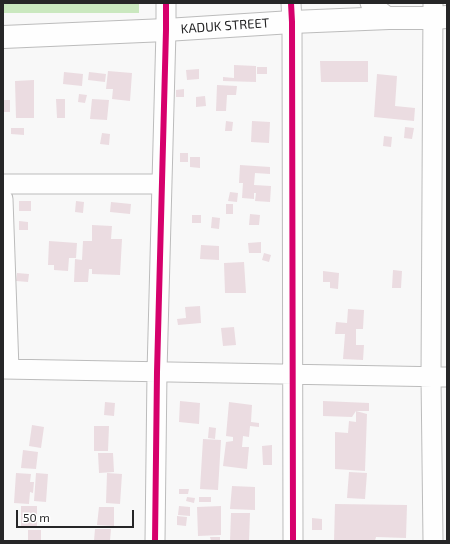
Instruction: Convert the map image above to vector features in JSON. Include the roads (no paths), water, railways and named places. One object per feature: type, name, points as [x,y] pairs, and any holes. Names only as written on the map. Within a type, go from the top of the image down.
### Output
[{"type":"street","points":[[155,541],[157,372],[166,3]]},
{"type":"street","points":[[370,3],[389,18]]},
{"type":"street","points":[[292,12],[293,541]]},
{"type":"street","name":"KADUK STREET","points":[[3,36],[166,30],[292,12],[389,18],[437,13]]},
{"type":"street","points":[[433,541],[439,377],[437,13]]},
{"type":"street","points":[[3,184],[162,184]]},
{"type":"street","points":[[3,199],[6,369],[439,377]]}]
